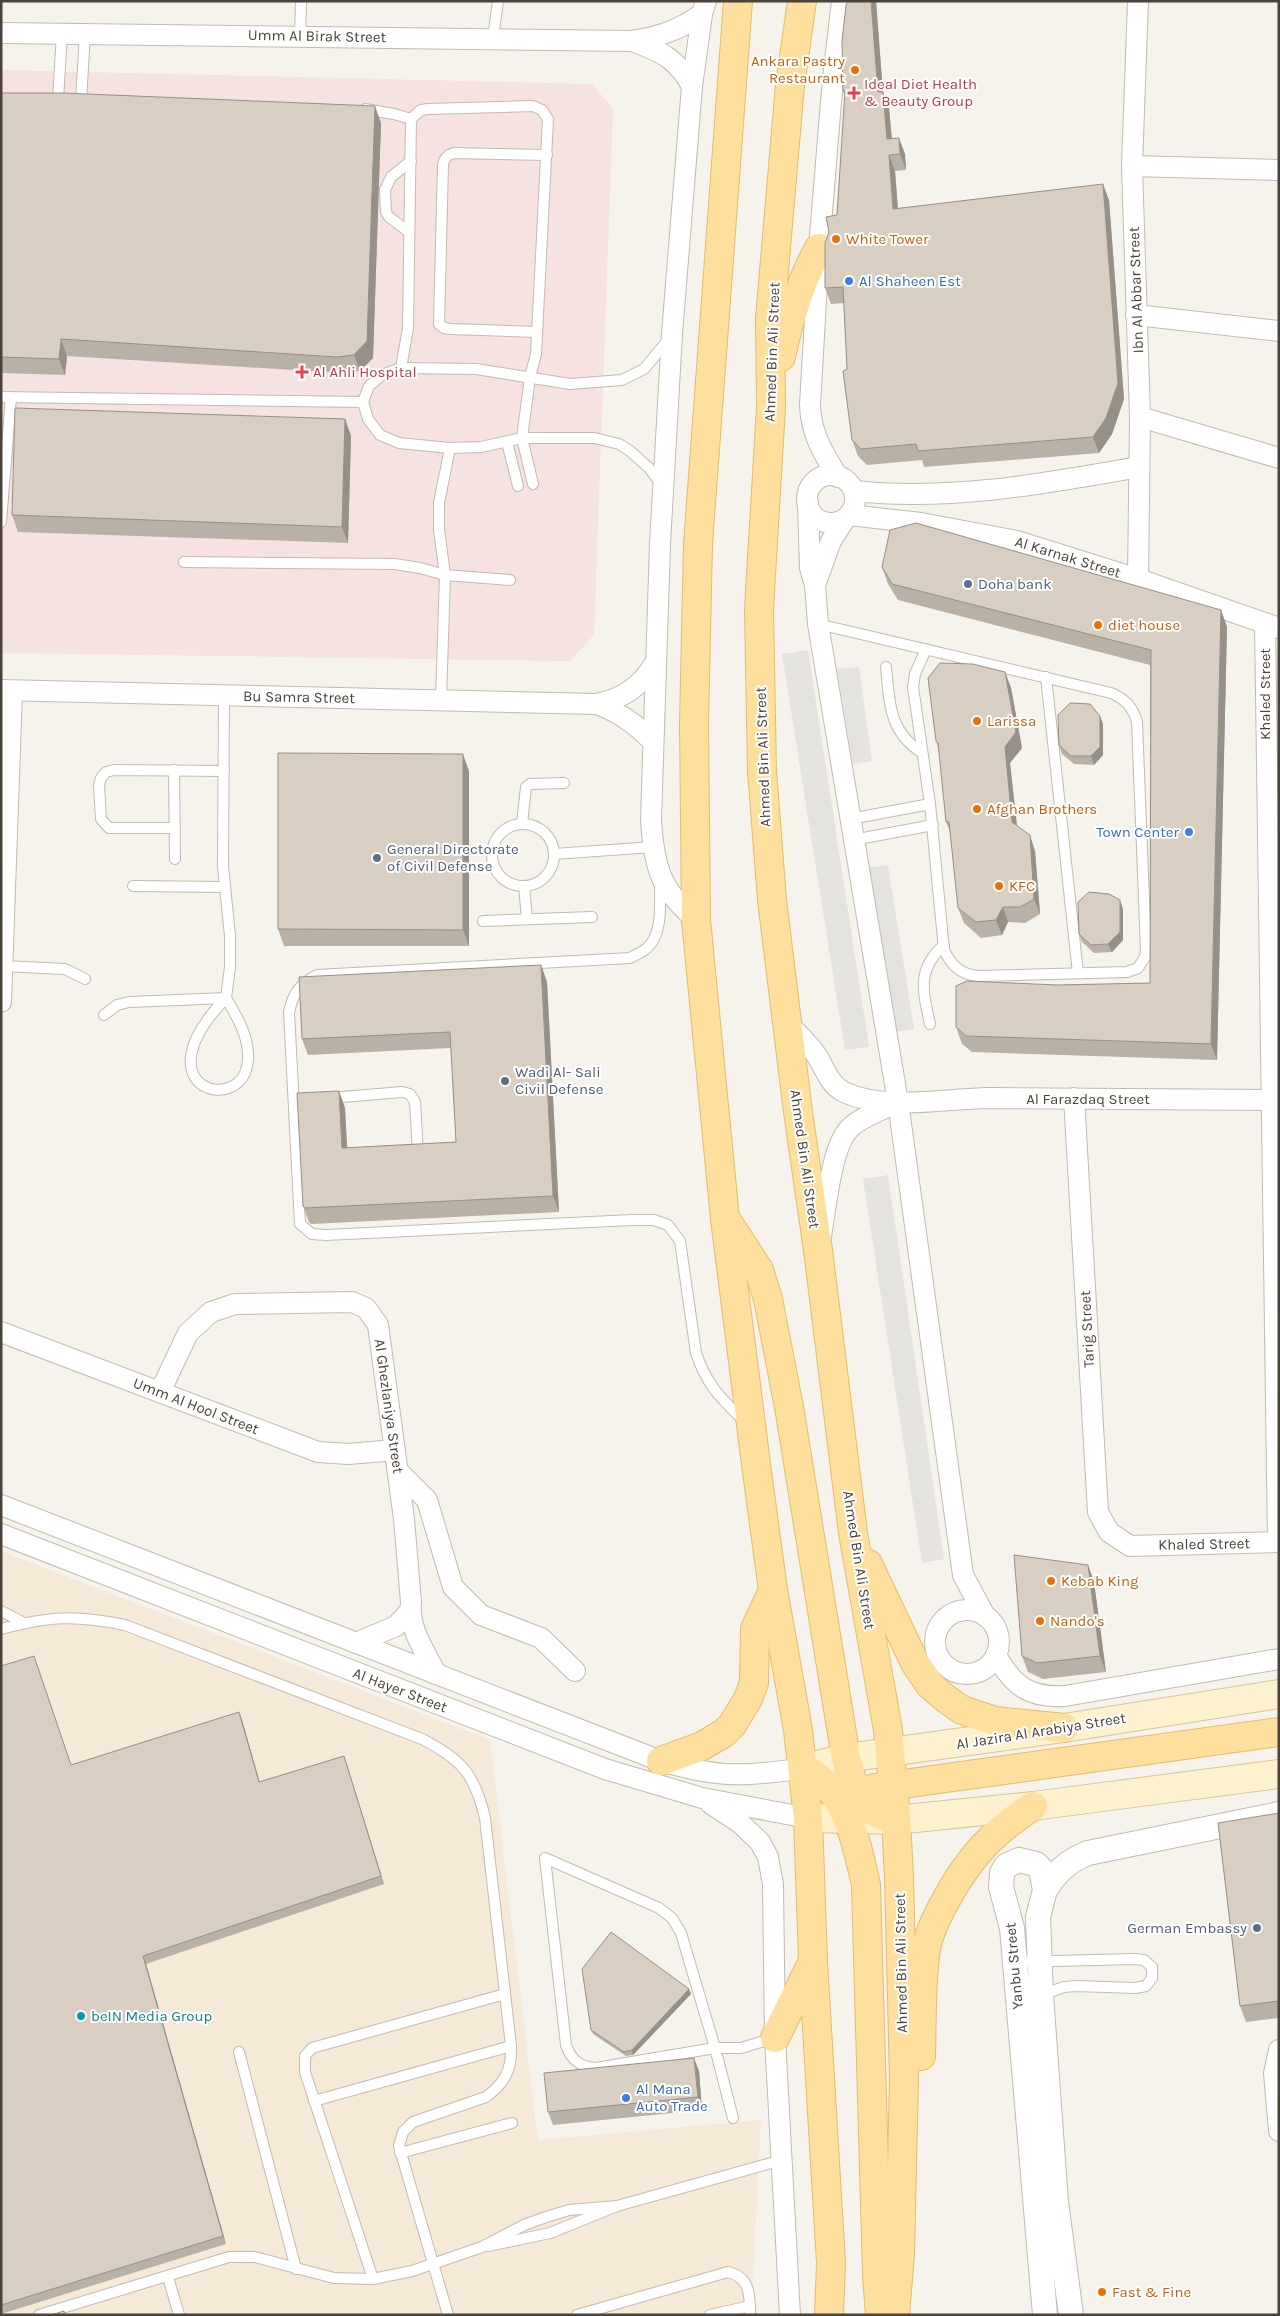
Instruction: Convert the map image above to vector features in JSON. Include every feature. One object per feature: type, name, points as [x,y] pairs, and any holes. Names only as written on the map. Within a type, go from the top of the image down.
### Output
[{"type":"main road","points":[[738,1],[698,544],[694,722],[696,920],[725,1219],[772,1590],[804,1768],[808,1818],[813,1961],[831,2263],[829,2315]]},
{"type":"main road","name":"Ahmed Bin Ali Street","points":[[802,1],[790,85],[770,318],[770,407],[759,609],[762,772],[772,900],[786,1023],[818,1250],[853,1533],[888,1730],[896,1820],[900,1876],[904,2079],[900,2254],[891,2309]]},
{"type":"main road","points":[[770,407],[791,314],[803,280],[819,248]]},
{"type":"main road","points":[[725,1219],[759,1270],[768,1299],[789,1407],[846,1758],[846,1802],[866,1885],[876,2265],[891,2309]]},
{"type":"main road","points":[[853,1533],[915,1663],[930,1685],[962,1710],[995,1721],[1064,1728]]},
{"type":"main road","points":[[661,1761],[702,1746],[724,1733],[732,1725],[748,1699],[754,1682],[755,1629],[772,1590]]},
{"type":"main road","name":"Al Jazira Al Arabiya Street","points":[[804,1768],[846,1758],[1064,1728],[1279,1694]]},
{"type":"main road","points":[[846,1802],[893,1786],[1279,1732]]},
{"type":"main road","points":[[804,1768],[821,1779],[846,1802]]},
{"type":"main road","points":[[808,1818],[826,1801],[846,1802],[859,1800],[866,1808],[885,1818],[896,1820],[1033,1806],[1272,1777]]},
{"type":"main road","points":[[891,2309],[911,2245],[919,2193],[920,2074],[925,1956],[934,1922],[959,1876],[979,1850],[1004,1827],[1033,1806]]},
{"type":"main road","points":[[775,2038],[813,1961]]},
{"type":"street","points":[[815,585],[831,541],[855,503],[854,491],[847,482],[838,477],[821,450],[811,420],[819,248],[841,7],[858,1]]},
{"type":"street","name":"Ibn Al Abbar Street","points":[[1138,1],[1132,166],[1140,417],[1138,579]]},
{"type":"street","name":"Umm Al Birak Street","points":[[1,33],[632,41],[660,36],[674,31],[704,8]]},
{"type":"street","points":[[696,920],[679,905],[660,877],[653,847],[653,742],[662,485],[672,334],[692,86],[704,8]]},
{"type":"street","name":"Umm Al Birak Street","points":[[632,41],[670,57],[680,66],[692,86]]},
{"type":"street","points":[[1132,166],[1279,170]]},
{"type":"street","points":[[1136,315],[1279,331]]},
{"type":"street","points":[[1140,417],[1279,458]]},
{"type":"street","points":[[854,491],[895,495],[969,493],[1031,486],[1139,467]]},
{"type":"street","points":[[838,477],[822,477],[810,488],[808,503],[810,568],[815,585],[818,624],[898,1102],[963,1575],[985,1616],[997,1632],[999,1642],[996,1654],[986,1668],[968,1674],[958,1673],[942,1662],[935,1644],[939,1626],[954,1613],[964,1610],[975,1611],[985,1616]]},
{"type":"street","points":[[808,503],[814,515],[825,522],[832,523],[847,517]]},
{"type":"street","name":"Al Karnak Street","points":[[847,517],[938,526],[1016,541],[1138,579],[1272,626]]},
{"type":"street","name":"Khaled Street","points":[[1130,1546],[1279,1542],[1272,626]]},
{"type":"street","name":"Bu Samra Street","points":[[7,690],[597,704],[615,700],[632,692],[646,679],[655,664]]},
{"type":"street","points":[[1,1002],[7,690]]},
{"type":"street","name":"Bu Samra Street","points":[[597,704],[618,712],[637,725],[653,742]]},
{"type":"street","name":"Al Farazdaq Street","points":[[786,1023],[815,1053],[831,1082],[836,1087],[854,1096],[898,1102],[963,1098],[1275,1100]]},
{"type":"street","name":"Tarig Street","points":[[1074,1098],[1098,1512],[1110,1532],[1130,1546]]},
{"type":"street","name":"Al Farazdaq Street","points":[[818,1250],[835,1158],[844,1135],[857,1122],[898,1102]]},
{"type":"street","name":"Al Ghezlaniya Street","points":[[160,1392],[188,1333],[211,1312],[235,1304],[352,1302],[366,1308],[378,1325],[404,1519],[410,1602],[409,1612],[414,1629],[436,1674]]},
{"type":"street","name":"Umm Al Hool Street","points":[[1,1332],[318,1452],[348,1454],[395,1450]]},
{"type":"street","points":[[398,1471],[427,1500],[453,1587],[481,1615],[541,1638],[575,1671]]},
{"type":"street","name":"Al Hayer Street","points":[[1,1505],[661,1761],[688,1769],[737,1776],[804,1768]]},
{"type":"street","name":"Al Hayer Street","points":[[1,1534],[557,1752],[645,1782],[702,1798],[808,1818]]},
{"type":"street","points":[[954,1613],[963,1575]]},
{"type":"street","points":[[356,1643],[396,1626],[409,1612]]},
{"type":"street","name":"Al Jazira Al Arabiya Street","points":[[996,1654],[1005,1671],[1016,1684],[1031,1693],[1048,1697],[1065,1696],[1279,1659]]},
{"type":"street","points":[[702,1798],[740,1823],[760,1842],[768,1857],[773,1884],[775,2038],[790,2315]]},
{"type":"street","points":[[1044,1890],[1057,1871],[1072,1860],[1088,1853],[1279,1814]]},
{"type":"street","name":"Yanbu Street","points":[[1045,2315],[1043,2173],[1041,1995],[1038,1917],[1044,1890],[1041,1870],[1036,1864],[1015,1860],[1003,1870],[1001,1890],[1012,1928],[1014,1962],[1043,2173],[1071,2315]]},
{"type":"street","points":[[1279,2050],[1274,2073],[1279,2131]]},
{"type":"lane","points":[[300,1],[300,36]]},
{"type":"lane","points":[[494,38],[498,1]]},
{"type":"lane","points":[[62,33],[69,101],[85,33]]},
{"type":"lane","points":[[402,368],[408,328],[411,119],[421,110],[428,109],[533,106],[542,110],[548,119],[537,332],[534,366],[530,377],[522,438],[533,484]]},
{"type":"lane","points":[[349,108],[377,110],[411,119]]},
{"type":"lane","points":[[537,332],[450,329],[444,328],[439,324],[443,165],[444,159],[448,154],[454,153],[547,155]]},
{"type":"lane","points":[[409,232],[389,217],[386,212],[386,190],[391,177],[411,161]]},
{"type":"lane","points":[[662,485],[640,458],[619,444],[595,438],[522,438],[480,447],[450,448],[399,443],[380,435],[368,419],[363,402],[369,386],[382,375],[402,368],[476,369],[530,377],[544,382],[570,384],[622,380],[644,369],[672,334]]},
{"type":"lane","points":[[1,522],[6,397],[363,402]]},
{"type":"lane","points":[[507,442],[518,486]]},
{"type":"lane","points":[[441,700],[445,575],[439,530],[439,503],[450,448]]},
{"type":"lane","points":[[184,562],[396,564],[445,575],[510,580]]},
{"type":"lane","points":[[818,624],[926,649],[1046,677],[1119,696],[1131,707],[1137,722],[1145,957],[1138,968],[1133,971],[969,975],[955,967],[948,959],[944,945],[933,825],[913,687],[915,674],[926,649]]},
{"type":"lane","points":[[886,667],[890,710],[894,723],[911,745],[922,753]]},
{"type":"lane","points":[[1046,677],[1078,973]]},
{"type":"lane","points":[[224,696],[223,887],[230,936],[230,967],[226,998],[209,1016],[195,1039],[191,1052],[190,1067],[196,1082],[213,1091],[232,1088],[244,1073],[248,1060],[247,1047],[240,1022],[226,998]]},
{"type":"lane","points":[[175,828],[109,828],[101,819],[99,785],[101,778],[106,772],[114,770],[224,772]]},
{"type":"lane","points":[[174,770],[175,859]]},
{"type":"lane","points":[[522,824],[526,787],[530,784],[564,783]]},
{"type":"lane","points":[[850,819],[930,804]]},
{"type":"lane","points":[[522,824],[534,826],[545,833],[552,842],[554,854],[553,866],[546,876],[536,883],[524,886],[512,884],[502,878],[495,868],[492,856],[494,844],[501,834],[511,827],[522,824]]},
{"type":"lane","points":[[854,840],[933,825]]},
{"type":"lane","points":[[554,854],[653,847]]},
{"type":"lane","points":[[660,877],[660,915],[656,934],[648,948],[630,958],[317,975],[301,983],[292,998],[289,1012],[299,1101],[300,1224],[312,1234],[326,1235],[632,1220],[654,1220],[668,1226],[680,1241],[696,1353],[701,1369],[714,1392],[752,1428]]},
{"type":"lane","points":[[133,886],[223,887]]},
{"type":"lane","points":[[524,886],[528,919]]},
{"type":"lane","points":[[483,921],[592,917]]},
{"type":"lane","points":[[930,1024],[924,993],[925,972],[932,957],[944,945]]},
{"type":"lane","points":[[3,966],[64,969],[85,978]]},
{"type":"lane","points":[[104,1015],[117,1005],[129,1002],[226,998]]},
{"type":"lane","points":[[323,1099],[402,1092],[410,1094],[415,1102],[418,1154]]},
{"type":"lane","points":[[1,1611],[24,1623]]},
{"type":"lane","points":[[1,1629],[24,1623],[64,1617],[94,1619],[125,1625],[422,1739],[448,1752],[467,1772],[480,1794],[485,1818],[510,2046],[509,2070],[496,2090],[486,2097],[413,2122],[407,2126],[400,2139],[400,2153],[448,2315]]},
{"type":"lane","points":[[733,2118],[715,2048],[681,1933],[672,1918],[659,1908],[544,1858],[566,2045],[574,2060],[580,2065],[596,2068],[715,2048],[741,2048],[775,2038]]},
{"type":"lane","points":[[1014,1962],[1134,1959],[1144,1960],[1152,1967],[1152,1978],[1146,1986],[1135,1988],[1064,1987],[1041,1995]]},
{"type":"lane","points":[[374,2279],[303,2066],[304,2056],[312,2048],[505,1994]]},
{"type":"lane","points":[[314,2101],[510,2046]]},
{"type":"lane","points":[[239,2052],[296,2269]]},
{"type":"lane","points":[[400,2153],[512,2123]]},
{"type":"lane","points":[[39,2315],[229,2258],[242,2256],[255,2257],[334,2278],[374,2279],[393,2276],[482,2247],[543,2235],[617,2206],[782,2160]]},
{"type":"lane","points":[[482,2247],[546,2217],[593,2207],[617,2206]]},
{"type":"lane","points":[[577,2315],[728,2272],[735,2274],[746,2283],[749,2290],[750,2310],[710,2315]]},
{"type":"lane","points":[[168,2277],[178,2315]]},
{"type":"shaded area","name":"Al Ahli Hospital","points":[[1,70],[592,84],[613,109],[594,635],[570,661],[1,653]]},
{"type":"shaded area","points":[[808,650],[869,1047],[845,1050],[782,654]]},
{"type":"shaded area","points":[[859,667],[872,761],[853,764],[837,669]]},
{"type":"shaded area","points":[[888,865],[914,1029],[894,1032],[865,868]]},
{"type":"shaded area","points":[[888,1175],[944,1559],[922,1563],[863,1179]]},
{"type":"shaded area","points":[[1,1551],[490,1740],[538,2140],[761,2120],[751,2315],[1,2315]]},
{"type":"building","points":[[848,1],[871,1],[878,92],[883,92],[887,139],[899,138],[900,154],[889,155],[893,209],[1103,184],[1118,383],[1106,418],[1093,437],[918,451],[916,444],[861,449],[852,440],[843,371],[847,369],[843,287],[825,288],[825,243],[829,232],[826,217],[837,215],[845,91],[843,91],[842,41]]},
{"type":"building","points":[[1,93],[63,93],[375,106],[367,341],[354,355],[336,357],[61,339],[59,359],[1,357]]},
{"type":"building","points":[[15,408],[345,419],[342,527],[12,515]]},
{"type":"building","name":"Town Center","points":[[916,523],[1221,610],[1211,1044],[966,1036],[956,1027],[956,986],[967,981],[1057,985],[1150,983],[1151,650],[892,584],[882,567],[890,530]]},
{"type":"building","points":[[940,663],[973,664],[1005,672],[1016,732],[1005,747],[1012,822],[1030,835],[1034,899],[1020,907],[1003,907],[996,920],[976,922],[958,908],[949,822],[946,822],[938,743],[936,741],[928,678]]},
{"type":"building","points":[[1070,703],[1090,704],[1100,716],[1100,747],[1091,756],[1071,756],[1059,745],[1058,715]]},
{"type":"building","name":"General Directorate of Civil Defense","points":[[278,753],[463,754],[463,930],[278,929]]},
{"type":"building","points":[[1089,892],[1109,894],[1120,900],[1120,932],[1108,944],[1091,945],[1079,934],[1078,902]]},
{"type":"building","name":"Wadi Al- Sali Civil Defense","points":[[541,965],[553,1196],[305,1208],[303,1206],[297,1093],[339,1091],[342,1148],[456,1142],[450,1032],[302,1039],[299,977]]},
{"type":"building","points":[[1014,1555],[1088,1565],[1100,1656],[1037,1663],[1022,1656]]},
{"type":"building","name":"beIN Media Group","points":[[34,1656],[71,1765],[239,1712],[259,1782],[344,1756],[381,1876],[143,1956],[223,2236],[1,2305],[1,1666]]},
{"type":"building","name":"German Embassy","points":[[1279,1813],[1279,2001],[1240,2006],[1218,1823]]},
{"type":"building","points":[[611,1932],[689,1989],[632,2050],[624,2052],[591,2030],[582,1969]]},
{"type":"building","name":"Al Mana Auto Trade","points":[[694,2058],[698,2097],[548,2112],[544,2073]]},
{"type":"building","points":[[64,2311],[65,2315],[51,2315]]},
{"type":"place","name":"Ankara Pastry Restaurant","points":[[855,70]]},
{"type":"place","name":"Ideal Diet Health & Beauty Group","points":[[854,93]]},
{"type":"place","name":"White Tower","points":[[836,239]]},
{"type":"place","name":"Al Shaheen Est","points":[[849,281]]},
{"type":"place","name":"Al Ahli Hospital","points":[[302,372]]},
{"type":"place","name":"Doha bank","points":[[968,584]]},
{"type":"place","name":"diet house","points":[[1098,625]]},
{"type":"place","name":"Larissa","points":[[977,721]]},
{"type":"place","name":"Afghan Brothers","points":[[977,809]]},
{"type":"place","name":"Town Center","points":[[1189,832]]},
{"type":"place","name":"General Directorate of Civil Defense","points":[[377,858]]},
{"type":"place","name":"KFC","points":[[999,886]]},
{"type":"place","name":"Wadi Al- Sali Civil Defense","points":[[505,1081]]},
{"type":"place","name":"Kebab King","points":[[1051,1581]]},
{"type":"place","name":"Nando's","points":[[1040,1621]]},
{"type":"place","name":"German Embassy","points":[[1257,1928]]},
{"type":"place","name":"beIN Media Group","points":[[81,2016]]},
{"type":"place","name":"Al Mana Auto Trade","points":[[626,2098]]},
{"type":"place","name":"Fast & Fine","points":[[1102,2292]]}]
